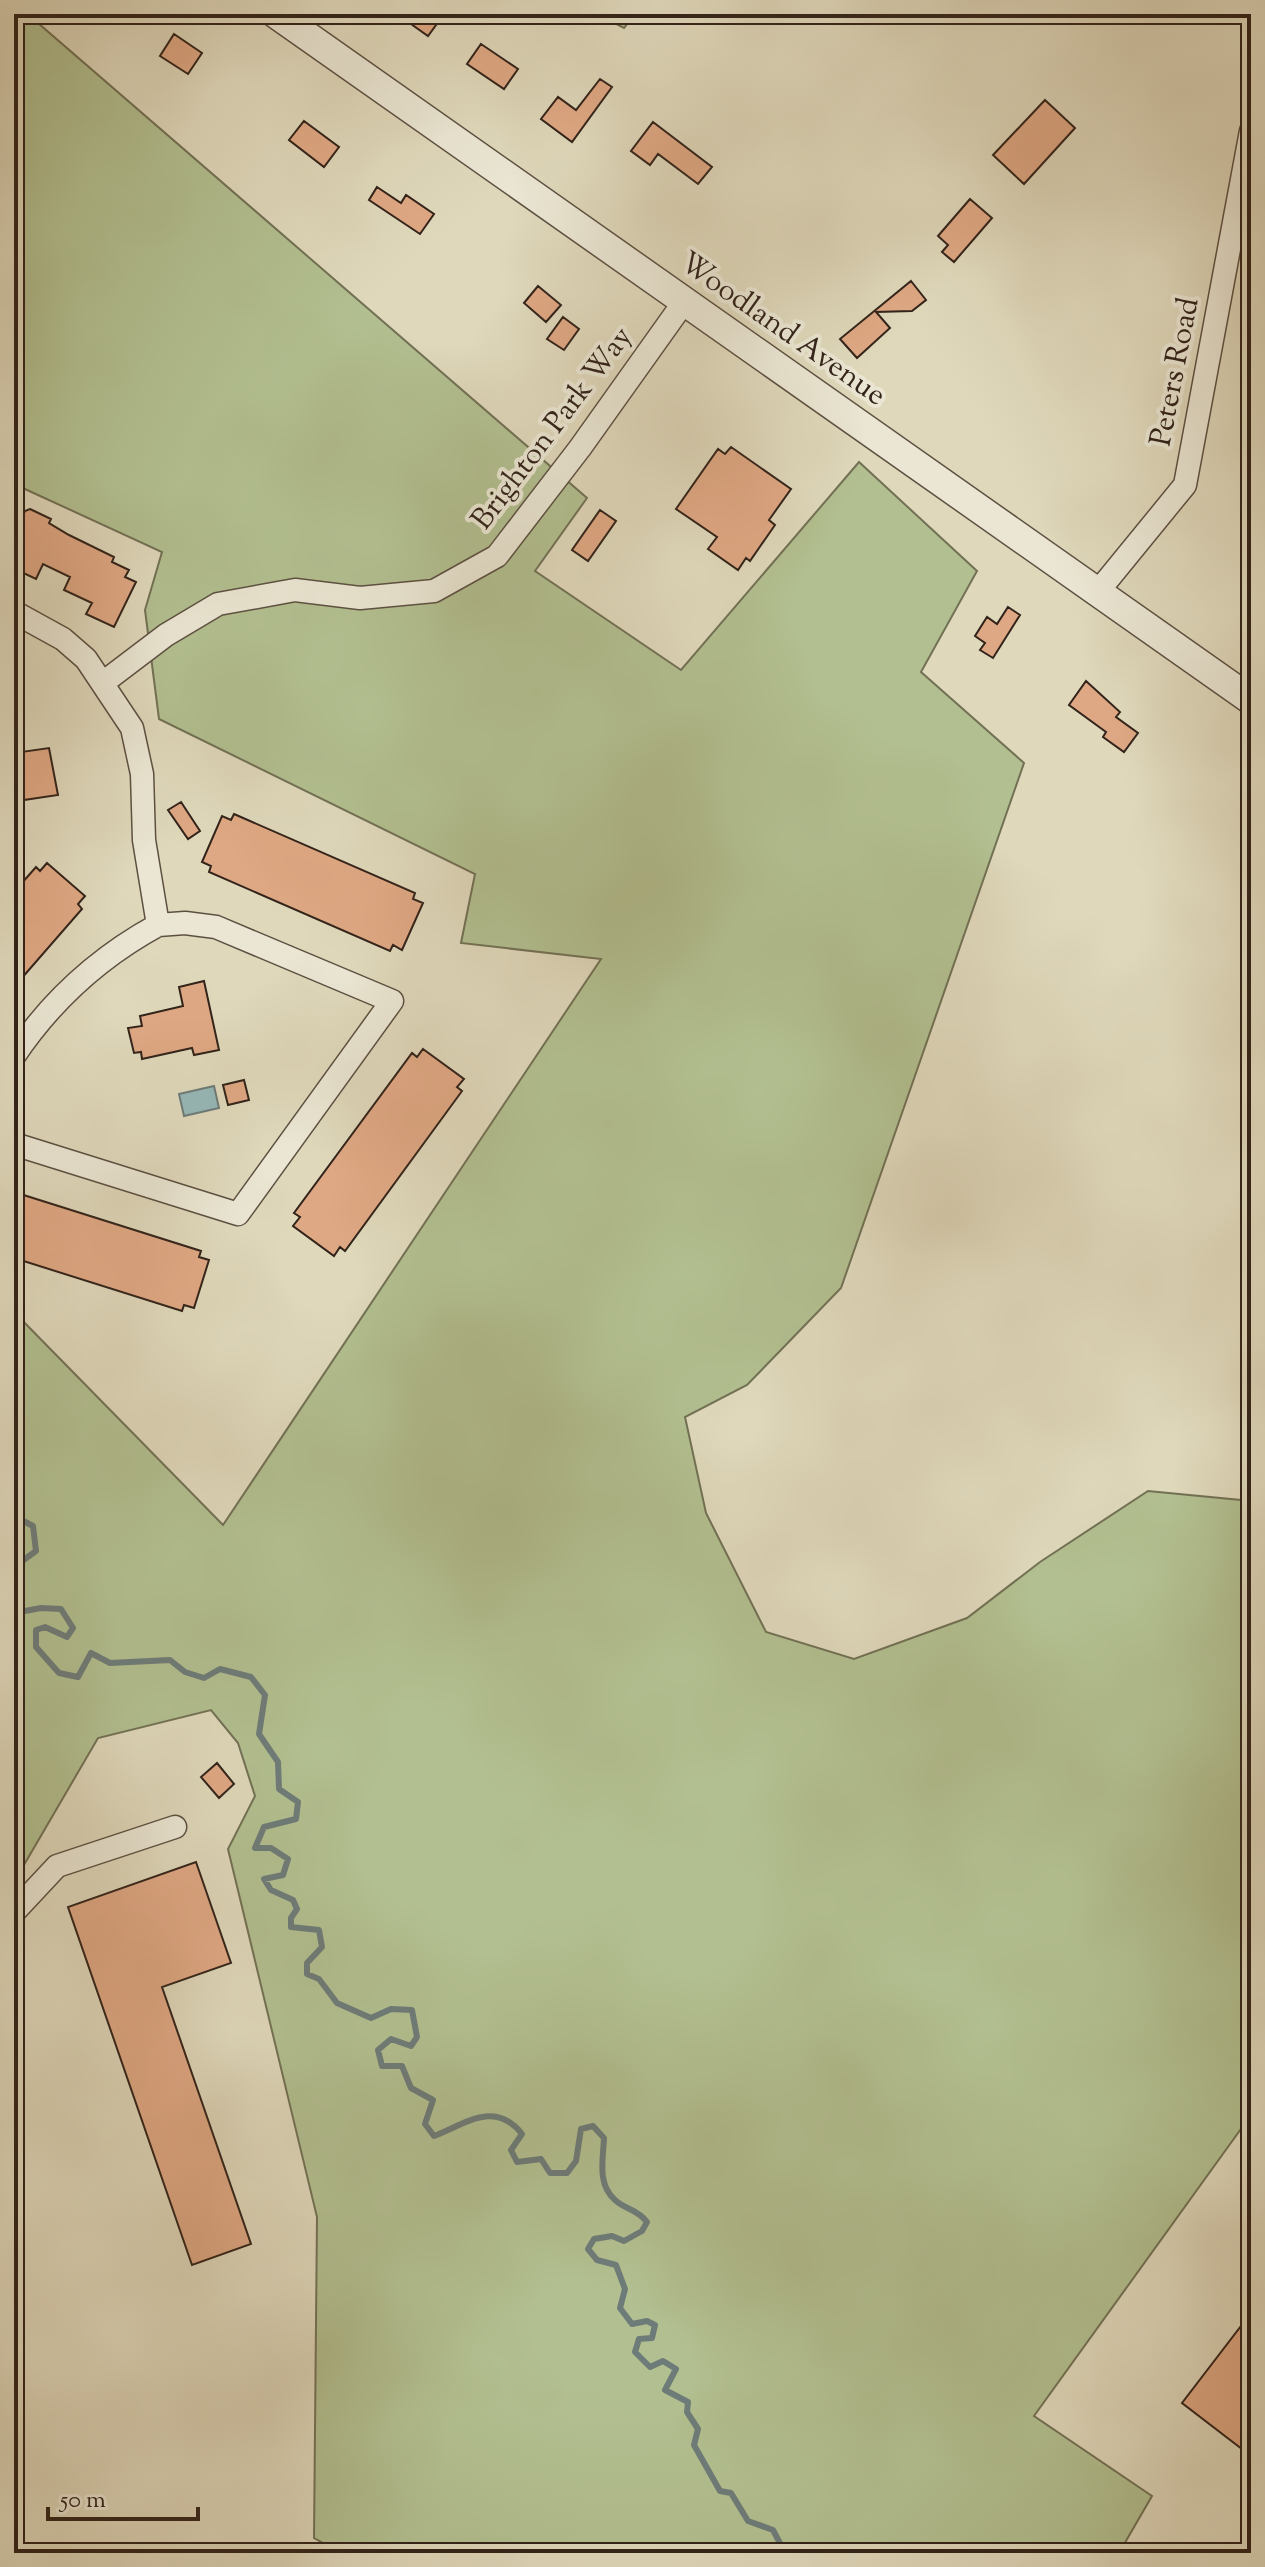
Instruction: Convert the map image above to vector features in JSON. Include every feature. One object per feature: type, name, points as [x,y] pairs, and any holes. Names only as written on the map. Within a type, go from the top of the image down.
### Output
[{"type":"street","name":"Woodland Avenue","points":[[276,14],[1096,594],[1251,700]]},
{"type":"street","name":"Peters Road","points":[[1096,594],[1185,485],[1251,131]]},
{"type":"street","name":"Brighton Park Way","points":[[104,682],[166,635],[218,604],[295,590],[360,598],[434,591],[497,556],[580,448],[684,302]]},
{"type":"street","points":[[14,612],[63,639],[86,659],[132,728],[142,774],[144,840],[158,925]]},
{"type":"street","points":[[14,1056],[88,971],[116,948],[158,925],[185,923],[216,927],[392,1001],[238,1214],[14,1144]]},
{"type":"street","points":[[14,1912],[57,1866],[175,1827]]},
{"type":"green space","points":[[14,14],[31,17],[587,498],[535,571],[681,670],[859,462],[977,571],[921,672],[1024,763],[841,1288],[747,1385],[685,1417],[706,1513],[766,1632],[854,1659],[967,1618],[1040,1562],[1148,1491],[1251,1501],[1251,2115],[1034,2416],[1152,2496],[1119,2553],[341,2553],[314,2538],[317,2217],[228,1849],[255,1796],[238,1743],[211,1710],[98,1738],[14,1882],[14,1312],[223,1525],[601,959],[461,943],[475,874],[159,719],[145,610],[162,552],[14,484]]},
{"type":"green space","points":[[597,14],[635,14],[624,28]]},
{"type":"water","points":[[214,1086],[219,1108],[184,1116],[179,1094]]},
{"type":"building","points":[[397,14],[444,14],[428,36]]},
{"type":"building","points":[[174,34],[202,53],[188,74],[160,56]]},
{"type":"building","points":[[481,44],[518,69],[504,89],[467,64]]},
{"type":"building","points":[[600,79],[612,87],[572,142],[541,119],[558,97],[576,110]]},
{"type":"building","points":[[1045,100],[1075,128],[1024,184],[993,155]]},
{"type":"building","points":[[304,121],[339,147],[324,167],[289,140]]},
{"type":"building","points":[[653,122],[712,167],[698,184],[658,154],[650,165],[631,151]]},
{"type":"building","points":[[377,187],[401,203],[406,195],[434,214],[420,234],[369,200]]},
{"type":"building","points":[[970,199],[992,218],[954,262],[942,252],[948,245],[938,236]]},
{"type":"building","points":[[911,281],[926,300],[912,311],[876,312],[890,328],[857,358],[840,339]]},
{"type":"building","points":[[538,286],[561,305],[546,322],[524,303]]},
{"type":"building","points":[[563,317],[579,329],[564,350],[547,339]]},
{"type":"building","points":[[731,447],[791,489],[769,520],[775,525],[750,561],[746,558],[738,570],[708,549],[717,537],[676,509],[718,449],[725,454]]},
{"type":"building","points":[[30,509],[51,519],[49,523],[69,535],[114,557],[112,562],[129,570],[125,577],[136,582],[114,627],[86,614],[92,603],[64,590],[70,577],[43,564],[36,579],[19,571],[21,567],[14,564],[14,533],[25,511]]},
{"type":"building","points":[[600,510],[616,521],[588,561],[572,550]]},
{"type":"building","points":[[1008,607],[1020,615],[993,658],[980,650],[985,643],[975,636],[987,617],[997,624]]},
{"type":"building","points":[[1086,681],[1120,712],[1116,717],[1138,733],[1124,752],[1103,737],[1106,732],[1069,705]]},
{"type":"building","points":[[49,748],[58,795],[17,801],[14,753]]},
{"type":"building","points":[[181,802],[200,831],[188,839],[168,810]]},
{"type":"building","points":[[234,814],[415,893],[413,899],[423,903],[402,950],[393,945],[390,951],[209,872],[211,866],[202,862],[222,816],[231,820]]},
{"type":"building","points":[[47,863],[85,896],[78,904],[82,909],[14,987],[14,892],[36,867],[40,871]]},
{"type":"building","points":[[204,981],[219,1050],[194,1055],[192,1048],[142,1059],[141,1052],[134,1053],[128,1028],[142,1026],[140,1016],[183,1006],[179,987]]},
{"type":"building","points":[[423,1049],[464,1079],[457,1087],[462,1091],[345,1251],[340,1247],[334,1256],[293,1226],[300,1217],[294,1213],[412,1053],[417,1057]]},
{"type":"building","points":[[244,1080],[249,1100],[228,1105],[223,1085]]},
{"type":"building","points":[[14,1192],[201,1251],[199,1257],[209,1260],[194,1308],[184,1305],[182,1311],[14,1258]]},
{"type":"building","points":[[217,1763],[234,1784],[219,1798],[201,1777]]},
{"type":"building","points":[[196,1862],[231,1963],[162,1987],[251,2244],[192,2265],[68,1907]]},
{"type":"building","points":[[1251,2313],[1251,2456],[1182,2403]]},
{"type":"waterway","points":[[14,1516],[33,1526],[36,1551],[14,1567],[20,1582],[14,1595]]},
{"type":"waterway","points":[[14,1613],[41,1608],[61,1609],[73,1628],[67,1637],[45,1627],[36,1630],[36,1647],[59,1673],[78,1677],[91,1653],[110,1663],[170,1660],[185,1672],[204,1678],[220,1669],[251,1677],[265,1695],[259,1734],[278,1762],[279,1789],[298,1802],[296,1819],[264,1827],[255,1848],[271,1848],[288,1859],[283,1875],[264,1879],[271,1890],[293,1900],[297,1909],[291,1918],[291,1927],[319,1930],[322,1947],[307,1963],[307,1974],[319,1979],[337,2003],[371,2018],[391,2009],[412,2010],[417,2037],[411,2046],[391,2039],[378,2050],[382,2066],[402,2066],[411,2088],[433,2100],[425,2124],[434,2136],[480,2117],[502,2118],[522,2134],[511,2150],[517,2162],[541,2159],[550,2173],[567,2173],[576,2161],[581,2129],[593,2126],[604,2138],[602,2171],[609,2194],[647,2222],[642,2231],[624,2241],[612,2236],[594,2239],[588,2249],[597,2260],[616,2265],[625,2289],[620,2308],[632,2324],[647,2321],[655,2325],[652,2338],[639,2339],[635,2352],[650,2367],[663,2361],[676,2369],[665,2390],[688,2402],[687,2412],[698,2429],[694,2445],[720,2491],[731,2493],[748,2521],[773,2530],[782,2547],[801,2553]]}]
